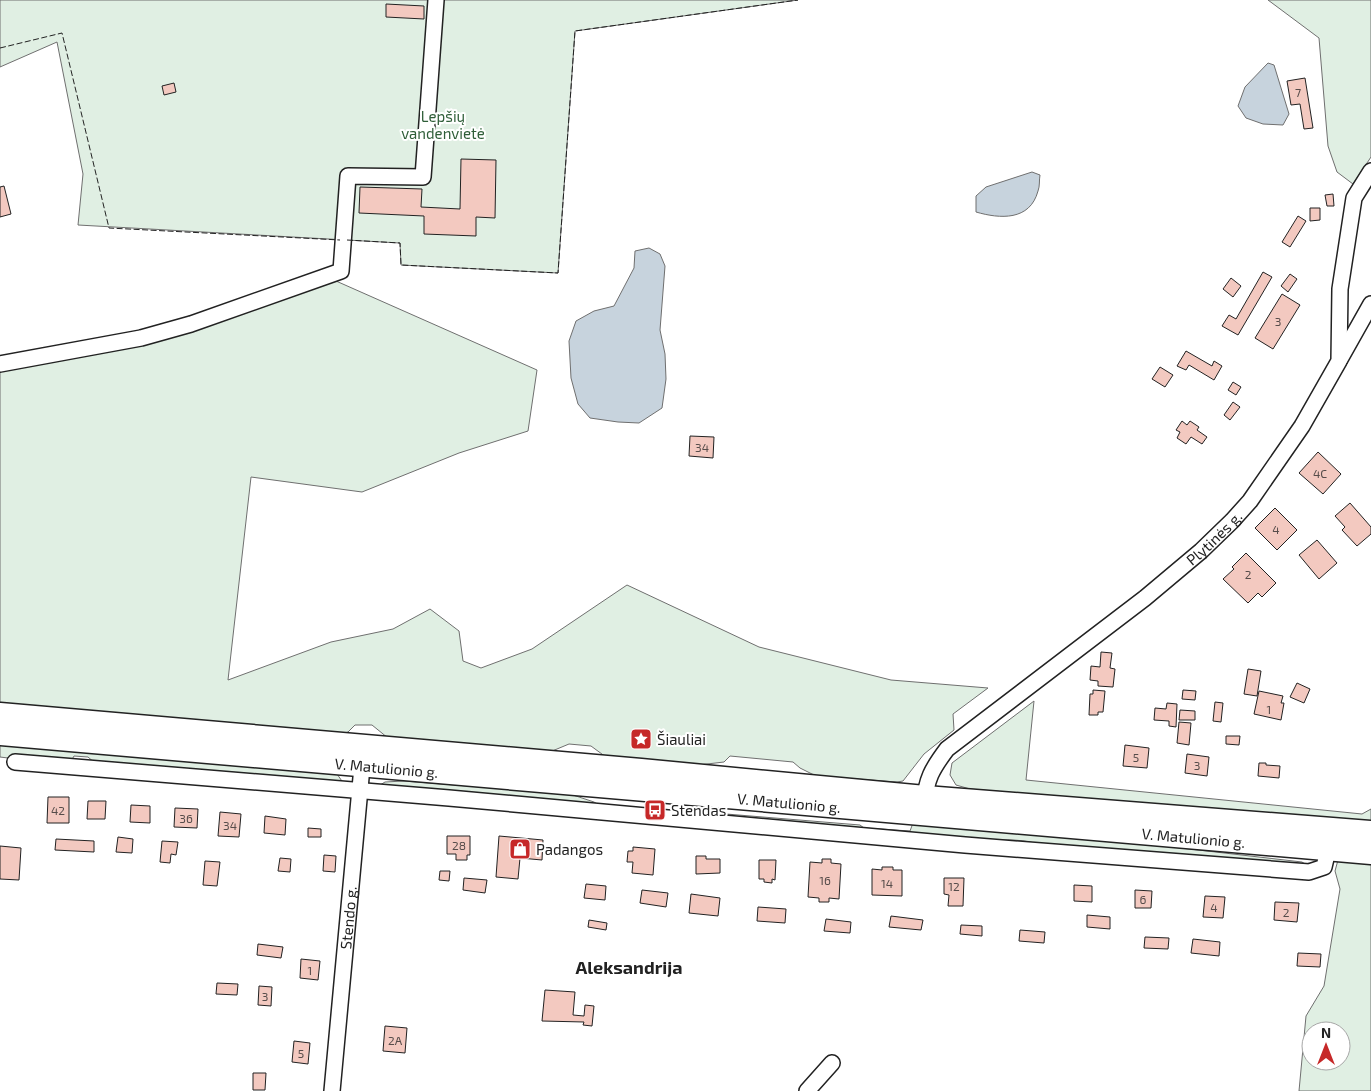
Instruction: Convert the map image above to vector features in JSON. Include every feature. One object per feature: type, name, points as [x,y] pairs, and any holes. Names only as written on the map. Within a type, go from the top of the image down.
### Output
[{"type":"highway","name":"V. Matulionio g.","points":[[0,714],[363,756],[924,806],[1328,850],[1371,853]]},
{"type":"highway","name":"V. Matulionio g.","points":[[0,734],[363,756]]},
{"type":"highway","name":"V. Matulionio g.","points":[[924,806],[1371,832]]},
{"type":"street","points":[[0,364],[141,338],[183,326],[341,270],[348,176],[423,177],[436,0]]},
{"type":"street","name":"Plytinės g.","points":[[924,806],[926,785],[929,777],[947,749],[1144,598],[1201,550],[1250,501],[1302,426],[1339,361],[1340,288],[1354,198],[1371,171]]},
{"type":"street","points":[[1339,361],[1371,304]]},
{"type":"street","name":"Stendo g.","points":[[332,1091],[363,756]]},
{"type":"street","points":[[15,762],[449,798],[541,808],[965,845],[1309,872],[1324,867],[1328,850]]},
{"type":"street","points":[[807,1091],[832,1063]]},
{"type":"green space","name":"Lepšių vandenvietė","points":[[0,0],[798,0],[575,31],[558,273],[401,265],[400,243],[78,225],[83,174],[57,42],[0,67]]},
{"type":"green space","points":[[1268,0],[1371,0],[1371,157],[1353,184],[1337,172],[1328,146],[1319,38]]},
{"type":"green space","points":[[336,281],[537,370],[528,431],[459,453],[362,492],[251,477],[228,680],[331,642],[393,629],[430,609],[459,631],[463,661],[481,668],[532,649],[627,585],[759,647],[891,680],[988,688],[953,714],[954,730],[924,754],[903,781],[897,782],[816,776],[793,762],[730,756],[724,762],[690,766],[610,760],[591,746],[569,744],[545,754],[388,738],[372,725],[355,725],[348,732],[338,735],[0,709],[0,371],[239,314]]},
{"type":"green space","points":[[1034,701],[1026,780],[1362,814],[1371,809],[1371,822],[970,789],[956,785],[950,775],[952,763]]},
{"type":"green space","points":[[0,744],[337,774],[344,784],[96,764],[88,757],[74,756],[70,763],[8,758],[0,757]]},
{"type":"green space","points":[[404,781],[570,794],[594,802],[606,809],[378,789],[385,782]]},
{"type":"green space","points":[[714,813],[860,825],[864,828],[910,831],[913,823],[1103,839],[1302,862],[1308,866],[1044,846],[1015,840],[985,841],[696,817]]},
{"type":"green space","points":[[1338,860],[1371,863],[1371,1091],[1299,1091],[1301,1070],[1351,1071],[1351,1021],[1306,1021],[1306,1016],[1324,986],[1340,889],[1335,871]]},
{"type":"shaded area","points":[[1268,63],[1274,65],[1289,114],[1283,125],[1263,124],[1246,118],[1238,106],[1245,87]]},
{"type":"shaded area","points":[[1032,172],[1040,175],[1038,191],[1034,201],[1021,213],[995,216],[976,212],[976,196],[986,187]]},
{"type":"shaded area","points":[[649,248],[660,254],[665,266],[660,330],[665,354],[666,379],[662,408],[639,423],[590,418],[578,404],[571,378],[569,341],[576,321],[594,311],[614,306],[634,268],[635,251]]},
{"type":"building","points":[[386,4],[424,6],[424,19],[386,17]]},
{"type":"building","points":[[1305,78],[1313,128],[1304,129],[1300,104],[1291,105],[1287,81]]},
{"type":"building","points":[[174,83],[176,92],[164,95],[162,86]]},
{"type":"building","points":[[461,159],[496,160],[495,218],[476,217],[476,236],[424,234],[424,216],[359,213],[360,187],[422,189],[421,207],[460,209]]},
{"type":"building","points":[[4,186],[11,214],[0,217],[0,187]]},
{"type":"building","points":[[1333,194],[1334,206],[1327,206],[1325,195]]},
{"type":"building","points":[[1310,208],[1320,208],[1320,220],[1310,221]]},
{"type":"building","points":[[1298,216],[1306,221],[1290,247],[1282,242]]},
{"type":"building","points":[[1263,272],[1272,277],[1238,335],[1222,326],[1229,315],[1236,319]]},
{"type":"building","points":[[1290,274],[1297,279],[1288,292],[1281,286]]},
{"type":"building","points":[[1231,278],[1241,286],[1233,297],[1223,289]]},
{"type":"building","points":[[1282,294],[1300,305],[1273,349],[1255,338]]},
{"type":"building","points":[[1186,351],[1212,366],[1214,361],[1222,366],[1214,380],[1189,365],[1186,370],[1177,366]]},
{"type":"building","points":[[1160,367],[1173,375],[1165,387],[1152,379]]},
{"type":"building","points":[[1233,382],[1241,387],[1236,395],[1228,390]]},
{"type":"building","points":[[1233,402],[1240,407],[1230,420],[1224,415]]},
{"type":"building","points":[[1182,421],[1187,425],[1190,421],[1199,427],[1197,430],[1207,437],[1202,444],[1191,437],[1186,444],[1177,438],[1180,432],[1176,430]]},
{"type":"building","points":[[690,436],[714,437],[713,458],[689,456]]},
{"type":"building","points":[[1318,452],[1341,474],[1323,494],[1299,473]]},
{"type":"building","points":[[1350,503],[1371,527],[1371,534],[1357,546],[1342,530],[1345,527],[1335,516]]},
{"type":"building","points":[[1275,508],[1297,530],[1277,550],[1255,528]]},
{"type":"building","points":[[1317,540],[1337,563],[1319,579],[1299,555]]},
{"type":"building","points":[[1246,553],[1276,583],[1262,597],[1258,593],[1248,603],[1223,579],[1234,569],[1232,567]]},
{"type":"building","points":[[1101,652],[1112,653],[1110,668],[1115,669],[1113,687],[1098,686],[1098,681],[1090,680],[1091,666],[1100,667]]},
{"type":"building","points":[[1248,669],[1261,671],[1257,696],[1244,694]]},
{"type":"building","points":[[1297,683],[1310,689],[1304,703],[1290,697]]},
{"type":"building","points":[[1093,690],[1105,691],[1103,712],[1098,712],[1098,715],[1089,715],[1090,694],[1093,694]]},
{"type":"building","points":[[1183,690],[1196,691],[1195,700],[1182,699]]},
{"type":"building","points":[[1259,691],[1283,696],[1281,703],[1284,703],[1281,720],[1254,714]]},
{"type":"building","points":[[1215,702],[1223,703],[1221,722],[1213,721]]},
{"type":"building","points":[[1167,703],[1177,704],[1176,727],[1169,726],[1169,721],[1154,720],[1155,708],[1166,709]]},
{"type":"building","points":[[1180,710],[1195,711],[1195,720],[1179,720]]},
{"type":"building","points":[[1179,722],[1191,723],[1189,745],[1177,743]]},
{"type":"building","points":[[1226,736],[1240,736],[1239,745],[1226,744]]},
{"type":"building","points":[[1125,745],[1149,748],[1147,768],[1123,766]]},
{"type":"building","points":[[1187,754],[1209,757],[1207,776],[1185,773]]},
{"type":"building","points":[[1259,763],[1280,766],[1279,778],[1258,776]]},
{"type":"building","points":[[48,797],[69,797],[69,823],[47,823]]},
{"type":"building","points":[[88,801],[106,801],[105,819],[87,819]]},
{"type":"building","points":[[131,805],[150,806],[150,823],[130,822]]},
{"type":"building","points":[[175,808],[198,809],[197,828],[174,827]]},
{"type":"building","points":[[220,812],[241,814],[239,837],[218,836]]},
{"type":"building","points":[[265,816],[286,819],[285,835],[264,833]]},
{"type":"building","points":[[308,828],[321,829],[321,837],[308,837]]},
{"type":"building","points":[[447,836],[470,836],[470,855],[467,855],[467,860],[456,860],[456,854],[447,854]]},
{"type":"building","name":"Padangos","points":[[499,836],[543,840],[542,860],[520,858],[518,879],[496,877]]},
{"type":"building","points":[[118,837],[133,839],[132,853],[116,852]]},
{"type":"building","points":[[56,839],[94,841],[94,852],[55,850]]},
{"type":"building","points":[[162,841],[178,842],[176,855],[171,854],[170,863],[160,862]]},
{"type":"building","points":[[0,846],[21,848],[19,880],[0,879]]},
{"type":"building","points":[[633,847],[655,849],[653,875],[632,873],[633,862],[627,862],[628,851],[633,851]]},
{"type":"building","points":[[324,855],[336,856],[335,872],[323,871]]},
{"type":"building","points":[[696,856],[706,856],[706,859],[720,859],[720,873],[696,874]]},
{"type":"building","points":[[280,858],[291,859],[290,872],[278,871]]},
{"type":"building","points":[[822,859],[831,859],[831,863],[841,864],[839,899],[829,898],[829,902],[819,902],[819,898],[808,897],[810,862],[822,863]]},
{"type":"building","points":[[759,860],[776,860],[775,880],[772,879],[772,883],[759,879]]},
{"type":"building","points":[[205,861],[220,862],[217,886],[203,885]]},
{"type":"building","points":[[882,867],[893,867],[893,870],[902,870],[902,896],[872,895],[872,869],[882,870]]},
{"type":"building","points":[[440,871],[450,871],[449,881],[439,880]]},
{"type":"building","points":[[464,878],[487,880],[485,893],[463,890]]},
{"type":"building","points":[[944,878],[964,878],[963,906],[948,906],[949,895],[944,894]]},
{"type":"building","points":[[586,884],[606,886],[605,900],[584,898]]},
{"type":"building","points":[[1074,885],[1092,886],[1092,902],[1074,901]]},
{"type":"building","points":[[642,890],[668,893],[666,907],[640,903]]},
{"type":"building","points":[[1135,890],[1152,891],[1151,908],[1135,908]]},
{"type":"building","points":[[691,894],[720,898],[718,916],[689,913]]},
{"type":"building","points":[[1205,896],[1225,897],[1223,918],[1203,917]]},
{"type":"building","points":[[1275,902],[1299,903],[1297,922],[1274,920]]},
{"type":"building","points":[[758,907],[786,909],[785,923],[757,921]]},
{"type":"building","points":[[1087,915],[1110,917],[1110,929],[1087,927]]},
{"type":"building","points":[[891,916],[923,920],[921,930],[889,927]]},
{"type":"building","points":[[826,919],[851,922],[850,933],[824,931]]},
{"type":"building","points":[[589,920],[607,923],[606,930],[588,927]]},
{"type":"building","points":[[961,925],[982,926],[982,936],[960,934]]},
{"type":"building","points":[[1020,930],[1045,932],[1044,943],[1019,941]]},
{"type":"building","points":[[1145,937],[1169,938],[1168,949],[1144,948]]},
{"type":"building","points":[[1193,939],[1220,942],[1219,956],[1191,953]]},
{"type":"building","points":[[258,944],[283,947],[281,958],[257,955]]},
{"type":"building","points":[[1298,953],[1321,954],[1320,967],[1297,966]]},
{"type":"building","points":[[301,959],[320,961],[318,980],[300,978]]},
{"type":"building","points":[[217,983],[238,984],[237,995],[216,994]]},
{"type":"building","points":[[259,986],[272,987],[271,1006],[258,1005]]},
{"type":"building","points":[[545,990],[575,992],[573,1015],[584,1016],[585,1005],[594,1006],[592,1026],[583,1025],[584,1022],[542,1021]]},
{"type":"building","points":[[385,1026],[407,1028],[405,1053],[383,1051]]},
{"type":"building","points":[[294,1041],[310,1043],[308,1064],[292,1062]]},
{"type":"building","points":[[253,1073],[266,1073],[265,1090],[253,1090]]},
{"type":"fence","points":[[347,240],[400,243],[401,265],[558,273],[575,31],[798,0]]},
{"type":"fence","points":[[0,48],[62,33],[109,228],[340,240]]},
{"type":"place","name":"Šiauliai","points":[[641,739]]},
{"type":"place","name":"Stendas","points":[[655,810]]},
{"type":"place","name":"Padangos","points":[[520,849]]},
{"type":"district","name":"Aleksandrija","points":[[629,967]]}]
